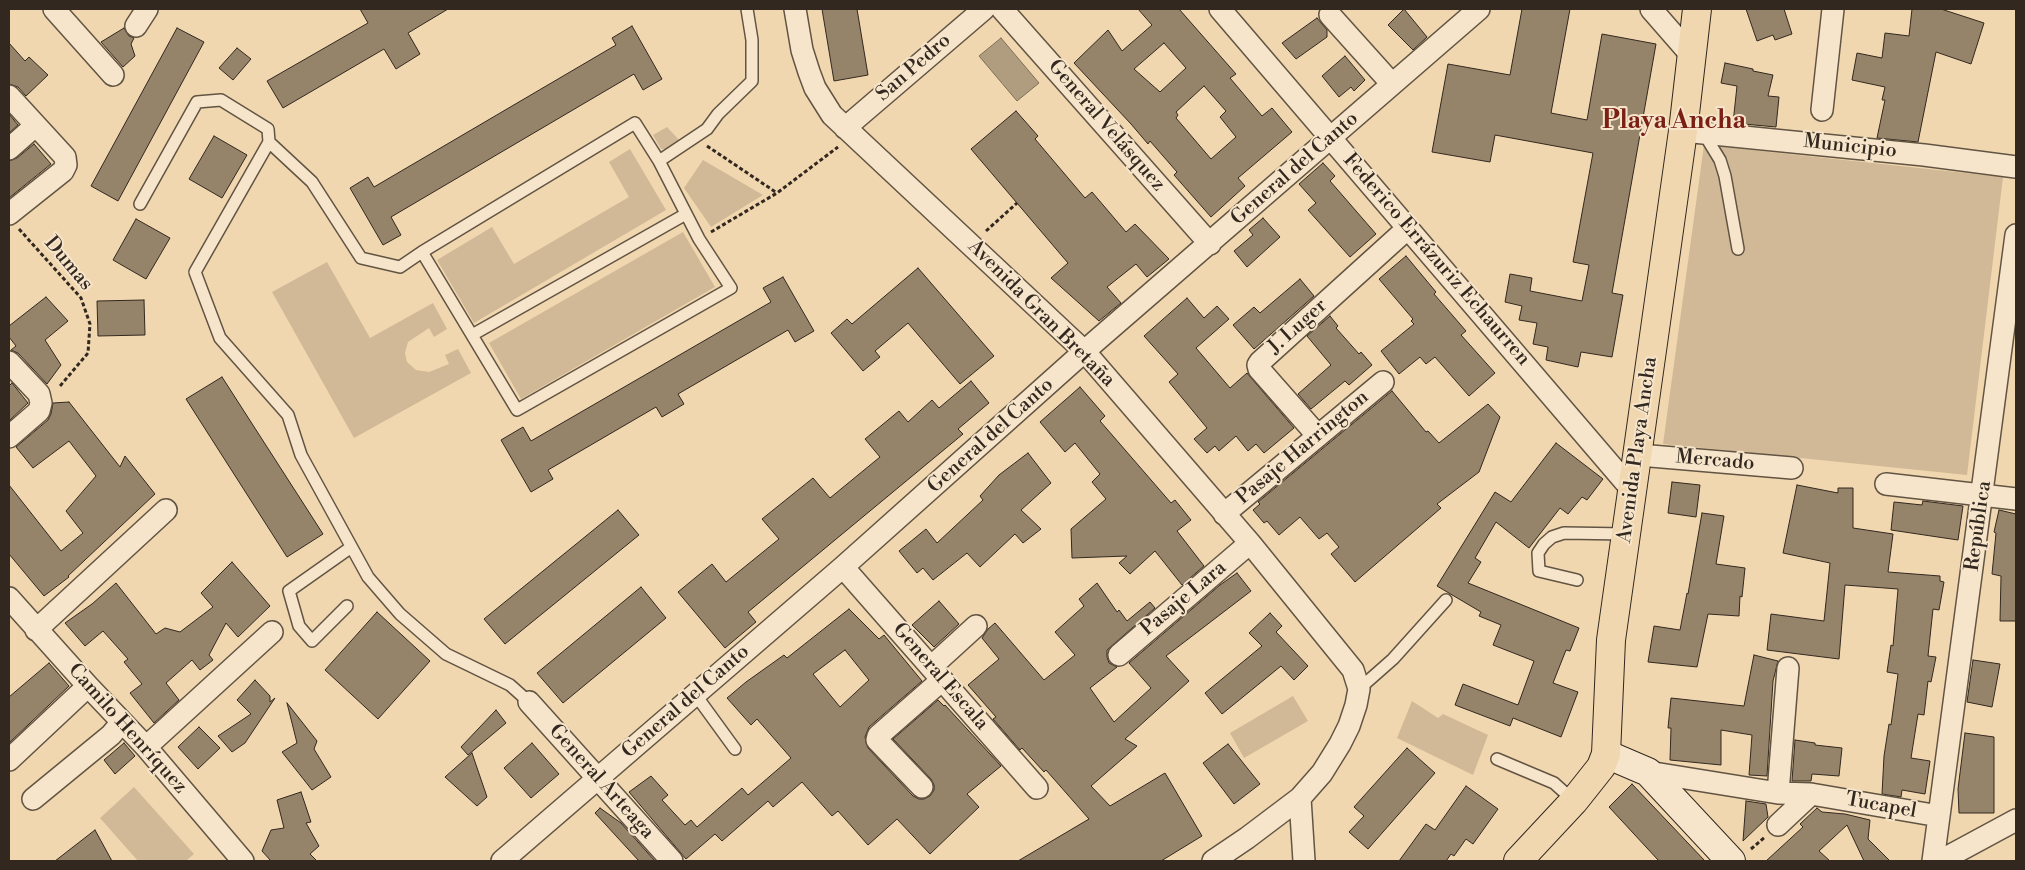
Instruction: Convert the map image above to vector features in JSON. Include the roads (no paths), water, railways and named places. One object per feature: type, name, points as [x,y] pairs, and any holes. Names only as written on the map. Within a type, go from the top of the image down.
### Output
[{"type":"main road","name":"Avenida Playa Ancha","points":[[1520,861],[1574,801],[1601,767],[1606,754],[1611,640],[1632,490],[1695,132],[1692,56],[1697,9]]},
{"type":"street","points":[[54,9],[113,75]]},
{"type":"street","name":"Avenida Gran Bretaña","points":[[794,9],[802,50],[815,88],[823,103],[849,132],[1085,352],[1250,543],[1349,664],[1359,689]]},
{"type":"street","name":"San Pedro","points":[[849,132],[984,9]]},
{"type":"street","name":"General Velásquez","points":[[1002,9],[1210,244]]},
{"type":"street","name":"Federico Errázuriz Echaurren","points":[[1220,9],[1632,490]]},
{"type":"street","name":"General del Canto","points":[[502,861],[843,567],[1096,341],[1479,9]]},
{"type":"street","points":[[1651,9],[1692,56]]},
{"type":"street","points":[[1822,110],[1833,9]]},
{"type":"street","points":[[1330,15],[1392,84]]},
{"type":"street","points":[[9,96],[65,157],[66,165],[63,171],[12,220]]},
{"type":"street","points":[[9,148],[35,126]]},
{"type":"street","name":"Municipio","points":[[1695,132],[1924,155],[2016,167]]},
{"type":"street","name":"J. Luger","points":[[1318,436],[1259,369],[1258,365],[1408,228]]},
{"type":"street","name":"República","points":[[1939,816],[2016,235]]},
{"type":"street","points":[[9,362],[39,394],[41,403],[39,411],[9,437]]},
{"type":"street","name":"Pasaje Harrington","points":[[1224,514],[1383,382]]},
{"type":"street","name":"Mercado","points":[[1639,454],[1792,468]]},
{"type":"street","points":[[1886,484],[2016,498]]},
{"type":"street","points":[[36,630],[166,510]]},
{"type":"street","name":"Pasaje Lara","points":[[1118,655],[1250,543]]},
{"type":"street","name":"General Escala","points":[[843,567],[1037,788]]},
{"type":"street","name":"Camilo Henríquez","points":[[9,598],[36,630],[146,747],[244,861]]},
{"type":"street","points":[[922,787],[877,740],[878,736],[936,674],[976,626]]},
{"type":"street","points":[[146,747],[272,632]]},
{"type":"street","points":[[1778,793],[1788,668]]},
{"type":"street","points":[[9,760],[88,686]]},
{"type":"street","points":[[1212,861],[1247,838],[1300,798],[1322,773],[1349,726],[1359,689]]},
{"type":"street","name":"General Arteaga","points":[[529,702],[672,861]]},
{"type":"street","points":[[33,799],[111,735],[122,722]]},
{"type":"street","points":[[1606,754],[1648,772],[1737,858]]},
{"type":"street","name":"Tucapel","points":[[1648,772],[1778,793],[1811,794],[1939,816],[1933,861]]},
{"type":"street","points":[[1778,824],[1811,794]]},
{"type":"street","points":[[1300,798],[1304,861]]},
{"type":"street","points":[[1940,861],[2016,820]]},
{"type":"lane","points":[[659,162],[707,129],[718,114],[752,81],[752,40],[747,9]]},
{"type":"lane","points":[[140,204],[197,102],[221,100],[268,129],[269,142],[195,272],[220,338],[288,415],[300,455],[350,548],[368,577],[400,614],[446,654],[510,685],[529,702]]},
{"type":"lane","points":[[269,142],[312,182],[361,258],[400,267],[422,252],[636,123],[659,162],[699,239],[731,288],[517,410],[422,252]]},
{"type":"lane","points":[[1695,132],[1709,142],[1720,160],[1738,249]]},
{"type":"lane","points":[[472,335],[686,214]]},
{"type":"lane","points":[[1577,580],[1539,571],[1538,553],[1544,544],[1552,537],[1564,533],[1626,534]]},
{"type":"lane","points":[[347,606],[312,641],[298,626],[289,591],[350,548]]},
{"type":"lane","points":[[1359,689],[1393,659],[1446,600]]},
{"type":"lane","points":[[695,694],[735,749]]},
{"type":"lane","points":[[1497,759],[1554,782],[1574,801]]},
{"type":"district","name":"Playa Ancha","points":[[1674,122]]}]
